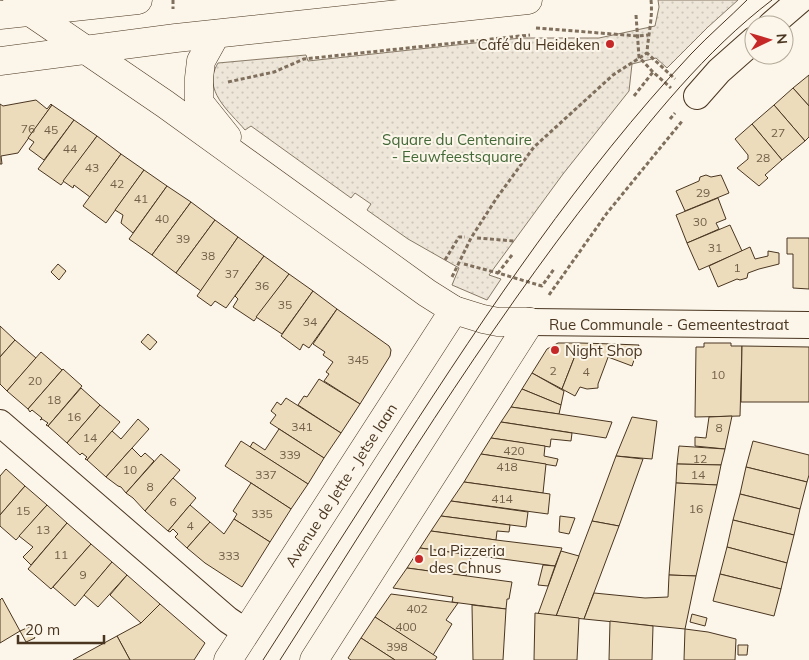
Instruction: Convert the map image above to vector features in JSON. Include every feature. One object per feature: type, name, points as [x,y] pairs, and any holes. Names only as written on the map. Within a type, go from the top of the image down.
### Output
[{"type":"street","points":[[0,15],[21,6],[138,0]]},
{"type":"street","points":[[0,61],[216,34],[372,8],[528,0]]},
{"type":"street","points":[[783,15],[800,0]]},
{"type":"street","points":[[21,6],[152,94],[448,306],[498,322],[530,322]]},
{"type":"street","points":[[216,34],[201,61],[199,102],[244,160]]},
{"type":"street","points":[[684,98],[744,49]]},
{"type":"street","name":"Avenue de Jette - Jetse laan","points":[[228,660],[448,306]]},
{"type":"street","points":[[314,660],[530,322]]},
{"type":"street","name":"Rue Communale - Gemeentestraat","points":[[530,322],[809,325]]},
{"type":"street","points":[[0,422],[228,620],[246,632]]},
{"type":"path","points":[[651,0],[652,14],[647,52],[665,70],[684,98]]},
{"type":"path","points":[[530,322],[608,213],[676,127],[694,108],[653,72],[640,57],[636,15]]},
{"type":"path","points":[[228,82],[274,72],[304,59],[530,34]]},
{"type":"path","points":[[448,306],[471,238],[496,198],[534,147],[613,75],[647,52]]},
{"type":"path","points":[[634,96],[653,72]]},
{"type":"path","points":[[670,119],[684,98]]},
{"type":"path","points":[[445,260],[459,237],[465,237]]},
{"type":"path","points":[[477,238],[514,241]]},
{"type":"path","points":[[498,273],[512,255]]},
{"type":"path","points":[[464,264],[542,286],[554,269]]},
{"type":"green space","name":"Square du Centenaire - Eeuwfeestsquare","points":[[658,0],[738,0],[667,68],[656,58],[632,64],[629,91],[563,174],[489,275],[501,279],[487,300],[452,285],[459,268],[408,239],[367,210],[371,204],[355,193],[351,198],[251,126],[245,130],[225,108],[215,91],[213,82],[218,63],[306,55],[308,61],[521,38],[599,38],[655,26],[659,7]]},
{"type":"building","points":[[809,75],[809,106],[793,88]]},
{"type":"building","points":[[793,88],[809,106],[809,137],[805,141],[774,105]]},
{"type":"building","points":[[36,100],[47,109],[52,105],[18,153],[1,156],[2,164],[0,164],[0,104],[3,106]]},
{"type":"building","points":[[52,105],[74,120],[44,160],[29,149],[34,142],[28,138]]},
{"type":"building","points":[[774,105],[805,141],[782,160],[752,124]]},
{"type":"building","points":[[74,120],[97,136],[61,185],[38,169]]},
{"type":"building","points":[[752,124],[782,160],[765,175],[768,178],[759,186],[737,168],[748,159],[748,155],[735,139]]},
{"type":"building","points":[[97,136],[121,154],[90,197],[74,185],[73,188],[63,181]]},
{"type":"building","points":[[121,154],[144,170],[106,223],[83,206]]},
{"type":"building","points":[[144,170],[167,186],[133,233],[121,223],[123,215],[115,210]]},
{"type":"building","points":[[706,175],[711,177],[721,175],[729,193],[685,211],[676,191],[699,181],[700,177]]},
{"type":"building","points":[[167,186],[191,202],[152,255],[129,239]]},
{"type":"building","points":[[718,198],[726,219],[716,223],[719,229],[687,243],[676,215]]},
{"type":"building","points":[[191,202],[215,220],[176,273],[152,255]]},
{"type":"building","points":[[215,220],[238,237],[201,291],[176,273]]},
{"type":"building","points":[[730,225],[742,251],[699,270],[687,243]]},
{"type":"building","points":[[238,237],[264,256],[226,308],[215,301],[211,306],[197,296]]},
{"type":"building","points":[[787,238],[809,238],[809,289],[793,288],[793,254],[787,254]]},
{"type":"building","points":[[750,247],[755,259],[768,256],[768,251],[779,253],[779,264],[748,273],[747,278],[737,279],[718,287],[709,266]]},
{"type":"building","points":[[264,256],[289,274],[254,321],[233,307],[238,299],[235,296]]},
{"type":"building","points":[[58,264],[66,271],[59,280],[51,272]]},
{"type":"building","points":[[289,274],[313,291],[282,334],[256,317]]},
{"type":"building","points":[[313,291],[337,309],[309,348],[303,344],[300,350],[281,336]]},
{"type":"building","points":[[337,309],[389,346],[391,350],[390,356],[360,404],[324,381],[329,374],[326,372],[333,362],[323,355],[325,352],[313,344]]},
{"type":"building","points":[[0,326],[15,340],[0,357]]},
{"type":"building","points":[[148,334],[157,342],[150,350],[141,342]]},
{"type":"building","points":[[15,340],[36,358],[7,391],[0,384],[0,357]]},
{"type":"building","points":[[558,343],[580,343],[562,389],[532,373],[547,349]]},
{"type":"building","points":[[580,343],[613,344],[598,388],[587,389],[580,387],[575,396],[562,389]]},
{"type":"building","points":[[704,343],[731,343],[731,346],[742,346],[740,416],[695,417],[696,347],[704,347]]},
{"type":"building","points":[[613,344],[639,345],[632,366],[608,357]]},
{"type":"building","points":[[742,346],[809,347],[809,402],[741,402]]},
{"type":"building","points":[[41,352],[62,370],[28,409],[7,391]]},
{"type":"building","points":[[63,369],[82,386],[48,426],[46,425],[48,423],[42,419],[40,420],[42,418],[28,409]]},
{"type":"building","points":[[532,373],[564,391],[561,405],[522,389]]},
{"type":"building","points":[[319,379],[360,404],[341,433],[298,405],[304,396],[307,397]]},
{"type":"building","points":[[81,388],[100,405],[67,443],[48,426]]},
{"type":"building","points":[[522,389],[561,405],[559,414],[511,407]]},
{"type":"building","points":[[286,398],[341,433],[324,458],[270,423],[276,415],[271,411],[277,402],[281,405]]},
{"type":"building","points":[[100,405],[120,422],[87,460],[85,459],[87,457],[82,453],[80,455],[67,443]]},
{"type":"building","points":[[511,407],[612,422],[606,438],[501,422]]},
{"type":"building","points":[[732,416],[725,449],[695,446],[695,437],[706,438],[709,417]]},
{"type":"building","points":[[632,417],[657,421],[652,459],[616,456]]},
{"type":"building","points":[[138,419],[149,429],[106,477],[87,460],[112,431],[121,439]]},
{"type":"building","points":[[501,422],[572,433],[571,441],[551,439],[550,447],[491,438]]},
{"type":"building","points":[[279,429],[324,458],[308,484],[250,447],[253,442],[265,450]]},
{"type":"building","points":[[491,438],[545,446],[544,456],[558,459],[556,466],[481,454]]},
{"type":"building","points":[[241,441],[308,484],[291,509],[225,466]]},
{"type":"building","points":[[753,441],[809,455],[807,482],[746,467]]},
{"type":"building","points":[[679,446],[725,449],[721,465],[677,464]]},
{"type":"building","points":[[132,448],[141,457],[145,453],[154,461],[126,493],[121,487],[106,477]]},
{"type":"building","points":[[161,454],[180,470],[145,511],[126,493]]},
{"type":"building","points":[[481,454],[546,464],[543,493],[464,482]]},
{"type":"building","points":[[616,456],[643,459],[619,526],[592,521]]},
{"type":"building","points":[[677,464],[721,465],[717,485],[676,483]]},
{"type":"building","points":[[746,467],[807,482],[800,509],[740,494]]},
{"type":"building","points":[[6,469],[25,486],[0,515],[0,476]]},
{"type":"building","points":[[173,478],[196,498],[168,531],[145,511]]},
{"type":"building","points":[[464,482],[550,494],[548,514],[451,501]]},
{"type":"building","points":[[251,483],[291,509],[270,542],[234,519],[237,514],[233,511]]},
{"type":"building","points":[[676,483],[717,485],[696,576],[669,575]]},
{"type":"building","points":[[25,486],[47,505],[16,540],[0,526],[0,515]]},
{"type":"building","points":[[740,494],[800,509],[794,535],[733,520]]},
{"type":"building","points":[[451,501],[528,512],[526,527],[441,516]]},
{"type":"building","points":[[47,505],[67,523],[31,565],[23,557],[33,547],[19,536]]},
{"type":"building","points":[[190,505],[210,522],[187,548],[175,537],[178,534],[173,529],[170,532],[168,531]]},
{"type":"building","points":[[441,516],[510,525],[509,532],[497,531],[496,540],[431,531]]},
{"type":"building","points":[[560,516],[575,518],[569,534],[559,532]]},
{"type":"building","points":[[234,519],[270,542],[242,587],[205,563],[187,548],[210,522],[224,534]]},
{"type":"building","points":[[733,520],[794,535],[787,563],[727,547]]},
{"type":"building","points":[[592,521],[619,526],[584,619],[556,616]]},
{"type":"building","points":[[67,523],[91,544],[51,589],[28,569]]},
{"type":"building","points":[[431,531],[562,548],[555,566],[420,548]]},
{"type":"building","points":[[91,544],[112,562],[75,606],[53,587]]},
{"type":"building","points":[[727,547],[787,563],[781,589],[720,574]]},
{"type":"building","points":[[420,548],[471,555],[470,570],[467,570],[466,576],[407,568]]},
{"type":"building","points":[[561,551],[579,556],[556,616],[538,614]]},
{"type":"building","points":[[112,562],[127,575],[98,607],[84,595]]},
{"type":"building","points":[[543,565],[555,566],[548,586],[538,585]]},
{"type":"building","points":[[407,568],[512,582],[506,609],[452,602],[453,597],[393,588]]},
{"type":"building","points":[[720,574],[781,589],[774,616],[713,601]]},
{"type":"building","points":[[127,575],[160,604],[141,623],[110,595]]},
{"type":"building","points":[[669,575],[696,576],[685,629],[584,619],[594,593],[645,598],[668,597]]},
{"type":"building","points":[[391,594],[458,603],[446,620],[452,624],[433,655],[375,617]]},
{"type":"building","points":[[2,598],[20,631],[0,643],[0,600]]},
{"type":"building","points":[[160,604],[205,643],[194,660],[130,660],[117,636],[141,623]]},
{"type":"building","points":[[472,605],[506,609],[503,660],[473,660]]},
{"type":"building","points":[[535,613],[579,618],[577,660],[534,660]]},
{"type":"building","points":[[692,614],[707,618],[705,626],[690,622]]},
{"type":"building","points":[[375,617],[437,657],[435,660],[395,660],[361,638]]},
{"type":"building","points":[[610,621],[653,626],[652,660],[609,660]]},
{"type":"building","points":[[29,627],[35,638],[26,642],[20,631]]},
{"type":"building","points":[[685,629],[736,639],[735,660],[684,660]]},
{"type":"building","points":[[117,636],[130,660],[73,660]]},
{"type":"building","points":[[361,638],[395,660],[351,660],[348,658]]},
{"type":"building","points":[[738,645],[748,645],[747,655],[738,655]]},
{"type":"tram line","points":[[263,660],[434,394],[537,243],[611,146],[650,99],[698,47],[747,0]]},
{"type":"tram line","points":[[280,660],[434,418],[557,242],[639,135],[680,87],[724,41],[772,0]]},
{"type":"place","name":"Café du Heideken","points":[[610,44]]},
{"type":"place","name":"Night Shop","points":[[555,350]]},
{"type":"place","name":"La Pizzeria des Chnus","points":[[419,559]]}]
